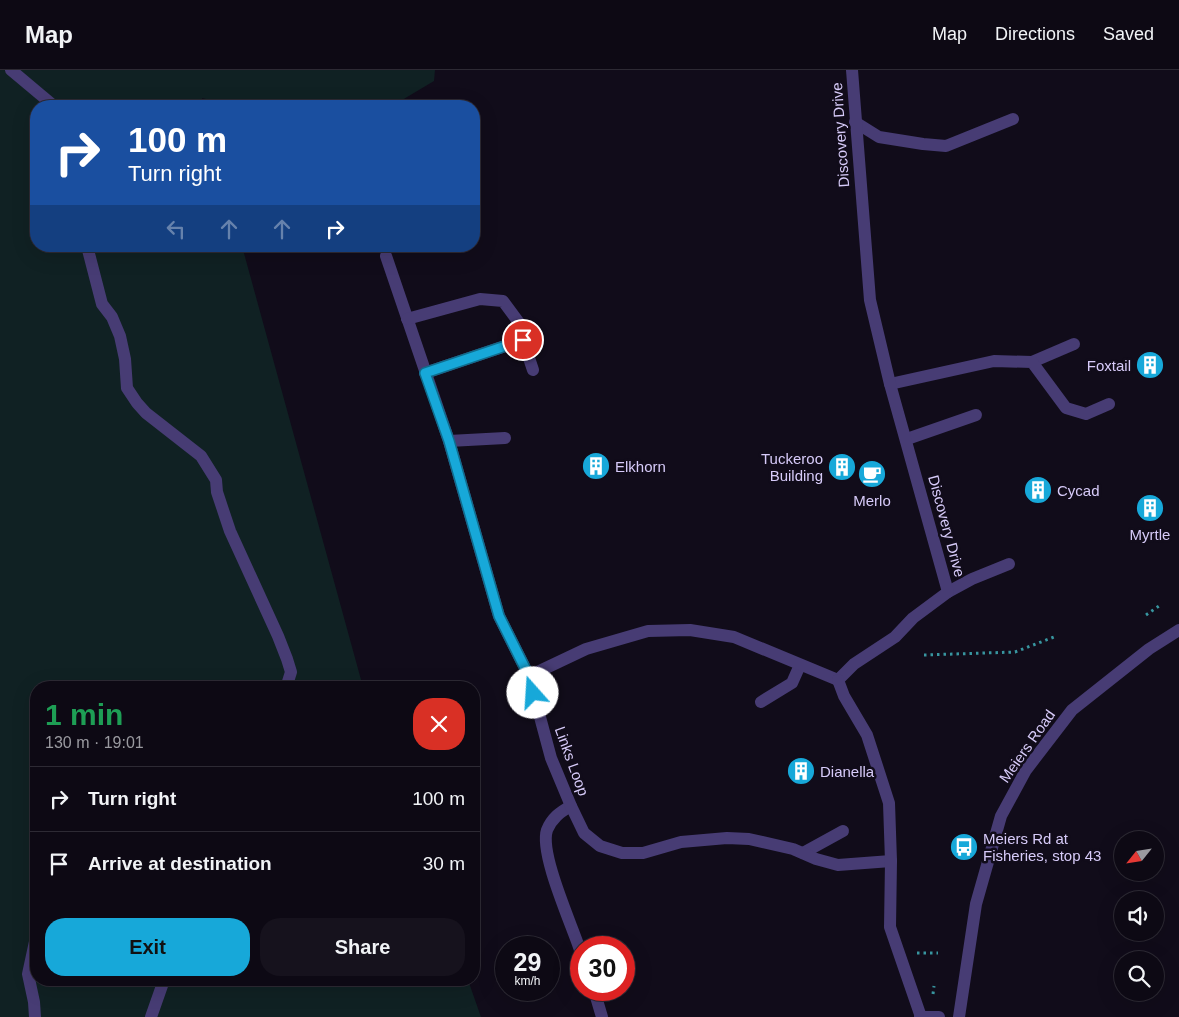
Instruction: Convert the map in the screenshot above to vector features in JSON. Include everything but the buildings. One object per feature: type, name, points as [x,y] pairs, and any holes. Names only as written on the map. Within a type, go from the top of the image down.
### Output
[{"type":"street","points":[[11,70],[47,100]]},
{"type":"street","name":"Discovery Drive","points":[[838,680],[854,664],[895,637],[914,618],[948,592],[907,439],[890,384],[870,300],[852,70]]},
{"type":"street","points":[[855,122],[879,137],[946,146],[1012,119]]},
{"type":"street","points":[[89,252],[102,304],[112,317],[120,336],[125,359],[127,388],[146,413],[201,456],[216,480],[217,492],[230,531],[287,659],[290,672],[288,681]]},
{"type":"street","name":"Links Loop","points":[[386,256],[449,441],[499,616],[529,676],[551,758],[584,833],[600,846],[622,853],[644,853],[681,842],[727,838],[749,839],[793,849],[816,859],[838,865],[891,861]]},
{"type":"street","points":[[407,319],[480,299],[504,301],[520,324],[533,370]]},
{"type":"street","points":[[425,373],[523,340]]},
{"type":"street","points":[[890,384],[994,360],[1032,362],[1074,344]]},
{"type":"street","points":[[1032,362],[1066,408],[1086,414],[1110,404]]},
{"type":"street","points":[[907,439],[976,415]]},
{"type":"street","points":[[449,441],[505,438]]},
{"type":"street","points":[[948,592],[972,579],[1009,564]]},
{"type":"street","points":[[529,676],[586,649],[648,631],[690,630],[734,638],[838,680],[844,696],[867,736],[889,803],[891,861],[890,927],[921,1017],[939,1017]]},
{"type":"street","name":"Meiers Road","points":[[960,1017],[976,904],[1001,816],[1026,770],[1072,710],[1149,649],[1179,630]]},
{"type":"street","points":[[761,702],[792,683],[800,666]]},
{"type":"street","points":[[571,806],[556,814],[547,831],[546,850],[575,936]]},
{"type":"street","points":[[803,853],[843,831]]},
{"type":"street","points":[[30,965],[28,974],[30,983]]},
{"type":"street","points":[[31,986],[35,1017]]},
{"type":"street","points":[[151,1017],[162,986]]},
{"type":"street","points":[[597,1001],[602,1017]]},
{"type":"path","points":[[1146,616],[1160,606]]},
{"type":"path","points":[[924,655],[1016,652],[1054,637]]},
{"type":"path","points":[[915,953],[938,953]]},
{"type":"shaded area","points":[[0,70],[435,70],[434,81],[402,100],[210,100],[202,98],[202,100],[30,100],[30,252],[244,252],[361,681],[30,681],[30,986],[470,986],[481,1017],[0,1017]]},
{"type":"place","name":"Foxtail","points":[[1150,365]]},
{"type":"place","name":"Elkhorn","points":[[596,466]]},
{"type":"place","name":"Tuckeroo Building","points":[[842,467]]},
{"type":"place","name":"Merlo","points":[[872,474]]},
{"type":"place","name":"Cycad","points":[[1038,490]]},
{"type":"place","name":"Myrtle","points":[[1150,508]]},
{"type":"place","name":"Dianella","points":[[801,771]]},
{"type":"place","name":"Meiers Rd at Fisheries, stop 43","points":[[964,847]]},
{"type":"route","points":[[523,340],[425,373],[449,441],[499,616],[529,676],[533,693]]}]
